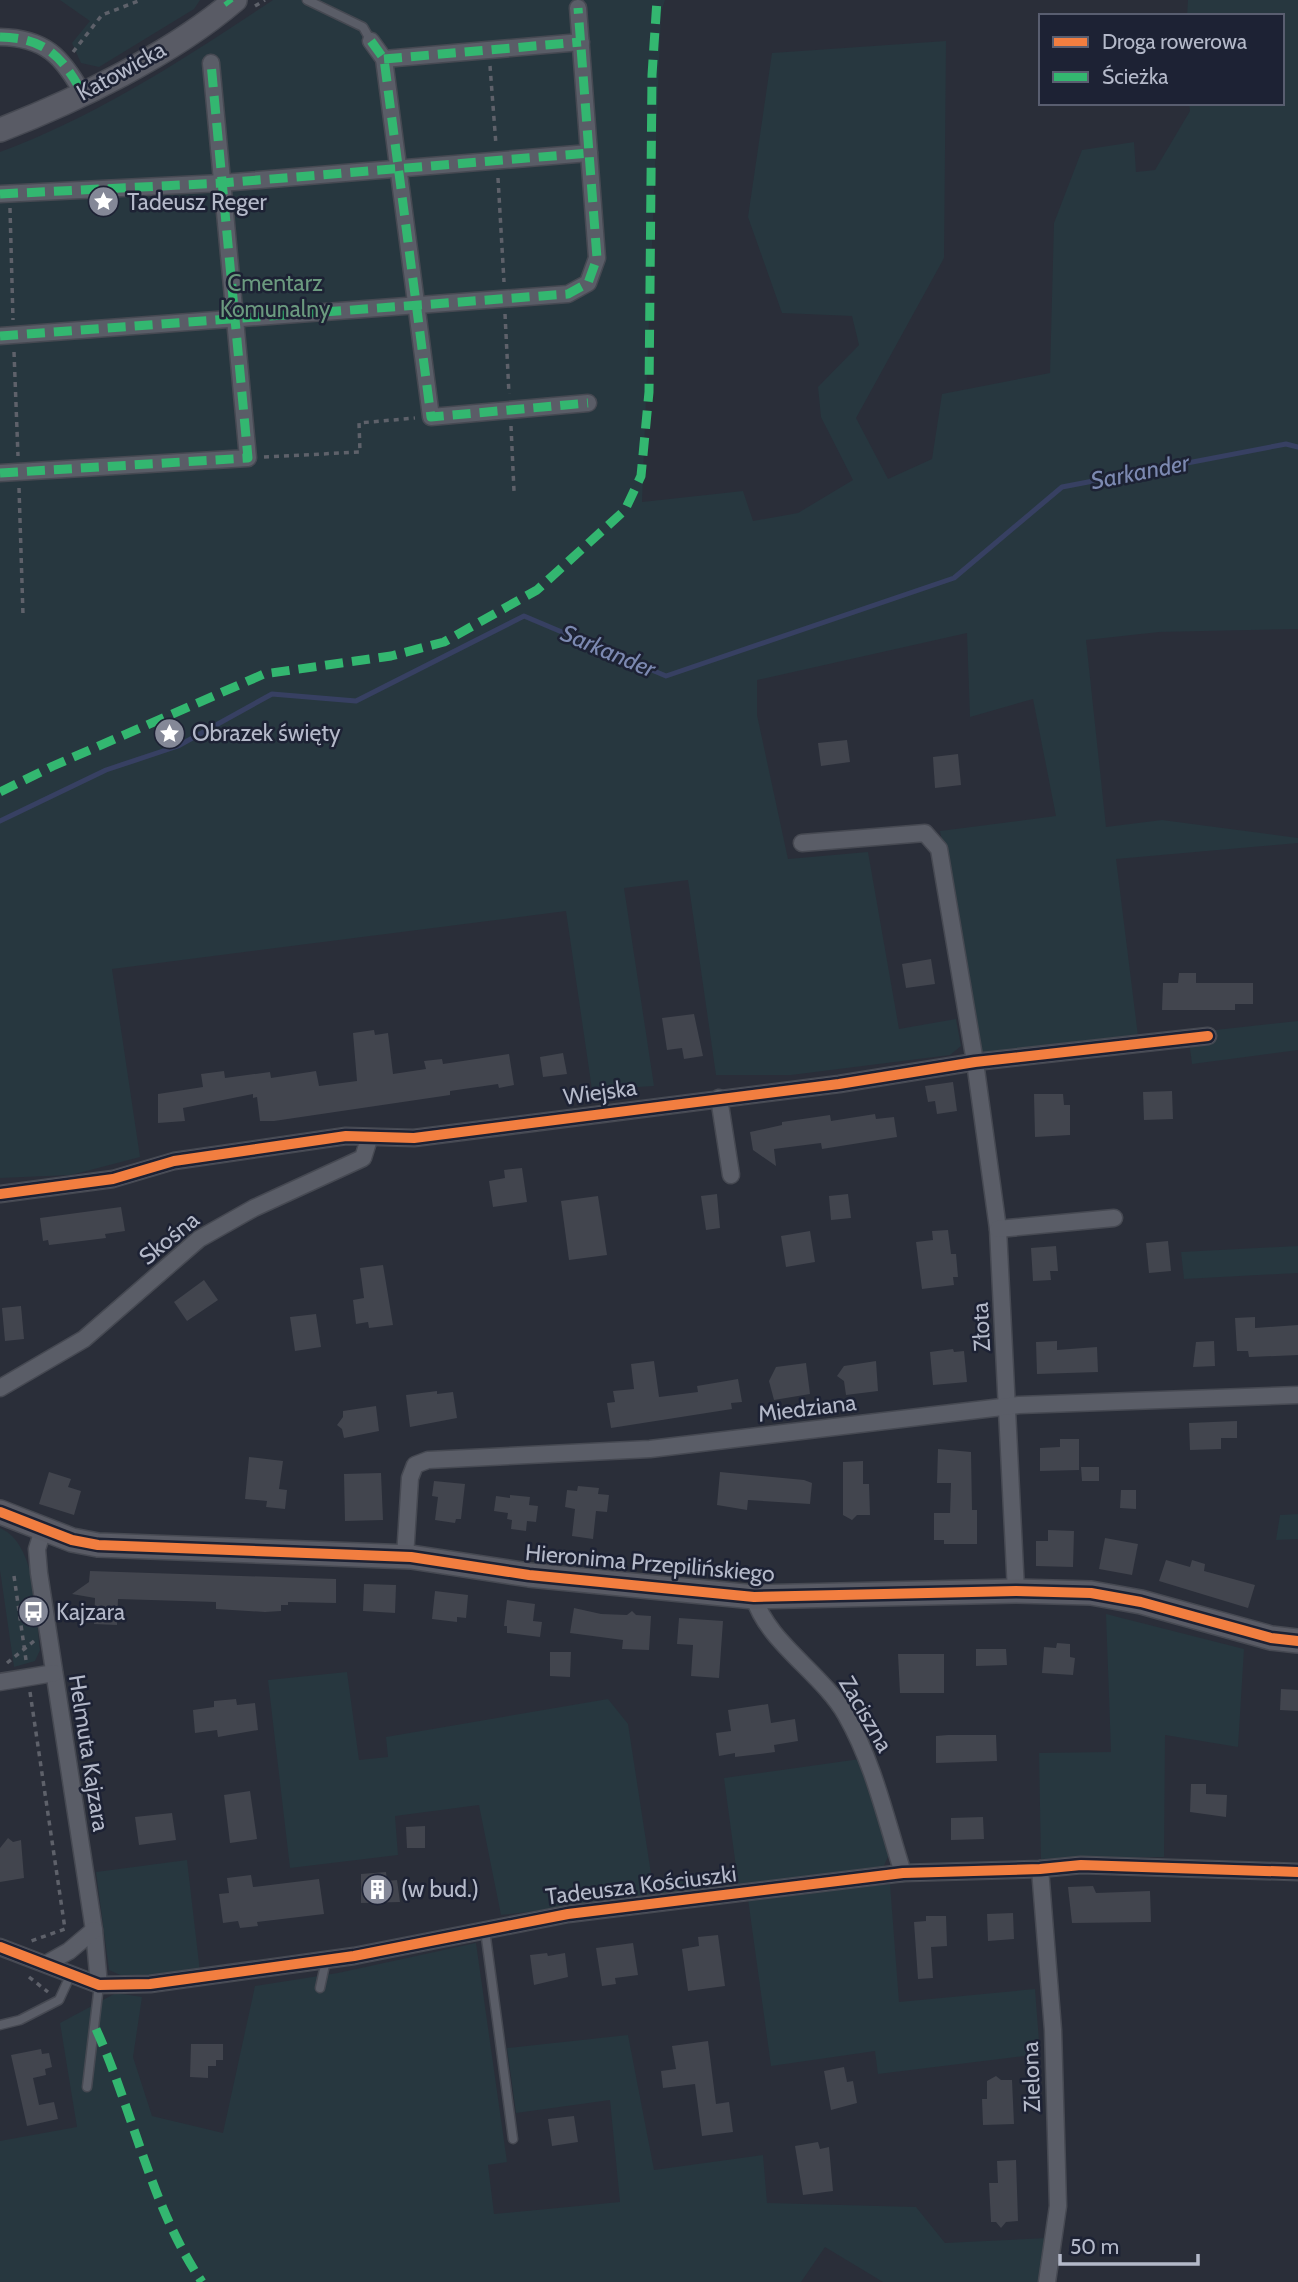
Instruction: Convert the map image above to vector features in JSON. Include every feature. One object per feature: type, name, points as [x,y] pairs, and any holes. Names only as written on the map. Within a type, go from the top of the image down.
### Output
[{"type":"street","name":"Katowicka","points":[[0,130],[83,94],[193,30],[231,1]]},
{"type":"street","points":[[7,336],[568,294],[588,283],[597,258],[578,8]]},
{"type":"street","points":[[0,37],[33,41],[50,49],[83,94]]},
{"type":"street","points":[[370,41],[384,60],[431,417],[588,403]]},
{"type":"street","points":[[384,60],[581,42]]},
{"type":"street","points":[[0,473],[248,458],[211,62]]},
{"type":"street","points":[[5,194],[222,183],[589,153]]},
{"type":"street","points":[[802,843],[925,833],[939,849],[975,1062]]},
{"type":"street","name":"Wiejska","points":[[0,1194],[42,1191],[113,1179],[174,1161],[346,1136],[369,1139],[414,1138],[839,1084],[975,1062],[1208,1036]]},
{"type":"street","name":"Złota","points":[[975,1062],[998,1229],[1016,1591]]},
{"type":"street","points":[[719,1098],[731,1175]]},
{"type":"street","name":"Skośna","points":[[0,1388],[84,1339],[199,1239],[254,1208],[363,1158],[369,1139]]},
{"type":"street","points":[[998,1229],[1114,1218]]},
{"type":"street","name":"Miedziana","points":[[405,1557],[410,1478],[415,1465],[428,1460],[650,1449],[1008,1407],[1298,1395]]},
{"type":"street","name":"Hieronima Przepilińskiego","points":[[0,1512],[43,1530],[97,1545],[405,1557],[529,1574],[754,1597],[1016,1591],[1116,1597],[1209,1623],[1298,1641]]},
{"type":"street","name":"Helmuta Kajzara","points":[[43,1530],[37,1549],[94,1930],[99,1985]]},
{"type":"street","name":"Zaciszna","points":[[754,1597],[766,1623],[826,1685],[846,1716],[873,1773],[903,1873]]},
{"type":"street","points":[[0,1682],[54,1673]]},
{"type":"street","name":"Tadeusza Kościuszki","points":[[0,1947],[99,1985],[150,1984],[326,1960],[568,1914],[903,1873],[1040,1870],[1081,1865],[1298,1872]]},
{"type":"street","name":"Zielona","points":[[1040,1870],[1053,2030],[1058,2206],[1047,2282]]},
{"type":"street","points":[[46,1964],[69,1951],[94,1930]]},
{"type":"lane","points":[[307,0],[363,27],[370,41]]},
{"type":"lane","points":[[485,1930],[513,2139]]},
{"type":"lane","points":[[320,1988],[326,1960]]},
{"type":"lane","points":[[0,2025],[20,2020],[59,2000],[71,1974]]},
{"type":"lane","points":[[87,2087],[99,1985]]},
{"type":"path","points":[[69,57],[102,15],[141,0]]},
{"type":"path","points":[[489,50],[514,491]]},
{"type":"path","points":[[5,194],[7,336],[18,472],[23,615]]},
{"type":"path","points":[[248,458],[360,452],[359,423],[431,417]]},
{"type":"path","points":[[14,1576],[65,1929],[33,1941],[22,1937]]},
{"type":"path","points":[[17,1594],[30,1593]]},
{"type":"path","points":[[0,1669],[37,1639]]},
{"type":"green space","points":[[60,0],[200,0],[194,9],[99,67],[81,63],[72,43],[90,21]]},
{"type":"green space","name":"Cmentarz Komunalny","points":[[273,0],[665,0],[661,13],[642,502],[743,491],[753,521],[798,513],[853,480],[821,417],[818,387],[859,345],[852,316],[782,313],[748,217],[772,53],[946,41],[944,258],[856,418],[888,479],[932,459],[942,394],[1050,373],[1054,223],[1082,150],[1134,142],[1136,172],[1155,170],[1190,111],[1189,105],[1284,105],[1284,14],[1187,14],[1188,0],[1298,0],[1298,629],[1159,632],[1086,640],[1106,827],[1162,820],[1298,838],[1298,843],[1116,859],[1138,1036],[982,1056],[940,831],[1056,816],[1033,699],[970,717],[967,633],[757,680],[757,715],[788,859],[868,852],[899,1029],[956,1019],[961,1046],[950,1055],[791,1075],[716,1075],[688,880],[624,888],[654,1086],[592,1090],[566,911],[112,969],[140,1157],[71,1175],[0,1178],[0,152],[72,121],[175,64]]},
{"type":"green space","points":[[1298,1021],[1298,1050],[1192,1064],[1188,1033]]},
{"type":"green space","points":[[1298,1246],[1298,1273],[1184,1279],[1181,1252]]},
{"type":"green space","points":[[1298,1514],[1298,1539],[1276,1540],[1280,1515]]},
{"type":"green space","points":[[0,1528],[12,1536],[28,1564],[37,1618],[40,1650],[35,1661],[14,1667],[0,1570]]},
{"type":"green space","points":[[1106,1614],[1244,1649],[1238,1747],[1165,1735],[1164,1857],[1041,1859],[1039,1753],[1111,1752]]},
{"type":"green space","points":[[347,1672],[359,1760],[388,1757],[386,1737],[608,1699],[628,1724],[652,1880],[736,1867],[724,1778],[860,1759],[891,1850],[882,1870],[501,1915],[479,1805],[395,1816],[398,1855],[290,1868],[268,1680]]},
{"type":"green space","points":[[187,1860],[200,1972],[127,1978],[109,1970],[96,1872]]},
{"type":"green space","points":[[890,1884],[899,2002],[1035,1989],[1040,2054],[878,2074],[875,2051],[771,2066],[748,1899]]},
{"type":"green space","points":[[476,1943],[507,2162],[488,2165],[494,2214],[620,2202],[610,2100],[516,2113],[507,2048],[628,2035],[654,2170],[763,2155],[767,2203],[916,2207],[945,2243],[1048,2238],[1040,2282],[883,2282],[825,2247],[801,2282],[0,2282],[0,2141],[77,2127],[60,2023],[116,1993],[142,1997],[133,2057],[152,2116],[223,2133],[255,1986],[338,1973]]},
{"type":"building","points":[[847,740],[850,762],[821,766],[818,743]]},
{"type":"building","points":[[958,754],[961,785],[935,788],[933,757]]},
{"type":"building","points":[[931,959],[935,984],[906,988],[902,964]]},
{"type":"building","points":[[1179,973],[1196,973],[1196,983],[1253,983],[1253,1004],[1235,1004],[1235,1010],[1162,1010],[1163,983],[1178,983]]},
{"type":"building","points":[[694,1014],[703,1056],[684,1059],[682,1048],[667,1050],[662,1018]]},
{"type":"building","points":[[374,1030],[375,1035],[388,1033],[393,1074],[426,1069],[424,1061],[442,1059],[443,1064],[509,1054],[514,1085],[499,1088],[498,1084],[450,1091],[450,1095],[274,1121],[260,1121],[257,1097],[253,1098],[253,1094],[183,1108],[185,1121],[158,1123],[158,1094],[203,1087],[201,1074],[224,1071],[225,1078],[270,1072],[271,1078],[316,1071],[319,1086],[357,1081],[353,1033]]},
{"type":"building","points":[[563,1053],[567,1074],[543,1077],[540,1057]]},
{"type":"building","points":[[953,1082],[957,1111],[937,1114],[935,1101],[928,1102],[925,1086]]},
{"type":"building","points":[[1172,1091],[1173,1119],[1144,1120],[1143,1092]]},
{"type":"building","points":[[1034,1094],[1063,1094],[1064,1105],[1070,1105],[1070,1135],[1035,1137]]},
{"type":"building","points":[[875,1114],[876,1119],[894,1117],[897,1137],[822,1149],[821,1143],[774,1149],[776,1166],[753,1150],[750,1132],[782,1125],[782,1122],[830,1115],[831,1121]]},
{"type":"building","points":[[522,1168],[527,1202],[493,1207],[489,1181],[505,1178],[504,1170]]},
{"type":"building","points":[[717,1194],[720,1228],[706,1230],[701,1196]]},
{"type":"building","points":[[848,1194],[851,1218],[831,1220],[829,1196]]},
{"type":"building","points":[[598,1196],[607,1255],[569,1260],[561,1201]]},
{"type":"building","points":[[121,1207],[125,1231],[105,1234],[106,1238],[74,1242],[49,1245],[48,1240],[43,1241],[40,1218]]},
{"type":"building","points":[[948,1230],[951,1254],[956,1254],[958,1277],[953,1277],[954,1285],[922,1289],[916,1242],[933,1240],[932,1231]]},
{"type":"building","points":[[810,1231],[815,1262],[786,1267],[781,1236]]},
{"type":"building","points":[[1168,1241],[1171,1271],[1149,1273],[1146,1243]]},
{"type":"building","points":[[1056,1246],[1058,1271],[1050,1271],[1051,1280],[1033,1281],[1031,1248]]},
{"type":"building","points":[[383,1265],[393,1325],[369,1328],[368,1322],[356,1324],[353,1300],[364,1298],[360,1268]]},
{"type":"building","points":[[204,1280],[218,1300],[187,1321],[174,1302]]},
{"type":"building","points":[[21,1306],[24,1339],[5,1341],[2,1308]]},
{"type":"building","points":[[316,1314],[321,1347],[295,1351],[290,1317]]},
{"type":"building","points":[[1255,1317],[1255,1328],[1298,1325],[1298,1355],[1249,1357],[1248,1351],[1237,1351],[1235,1318]]},
{"type":"building","points":[[1057,1341],[1057,1350],[1097,1347],[1098,1372],[1037,1374],[1036,1342]]},
{"type":"building","points":[[1214,1341],[1215,1366],[1193,1367],[1196,1342]]},
{"type":"building","points":[[953,1349],[954,1352],[964,1351],[967,1382],[933,1385],[930,1352]]},
{"type":"building","points":[[654,1361],[659,1397],[698,1392],[697,1386],[738,1379],[742,1402],[731,1403],[732,1409],[611,1428],[607,1403],[615,1402],[613,1391],[634,1389],[631,1364]]},
{"type":"building","points":[[876,1361],[878,1391],[846,1395],[844,1381],[837,1376],[844,1366]]},
{"type":"building","points":[[806,1363],[810,1394],[774,1400],[769,1381],[776,1367]]},
{"type":"building","points":[[437,1391],[437,1394],[453,1392],[457,1418],[410,1427],[406,1395]]},
{"type":"building","points":[[376,1406],[379,1431],[344,1438],[342,1429],[337,1425],[343,1417],[343,1411]]},
{"type":"building","points":[[1237,1421],[1237,1438],[1221,1438],[1221,1449],[1190,1450],[1189,1423]]},
{"type":"building","points":[[1060,1439],[1079,1439],[1079,1470],[1040,1471],[1040,1448],[1060,1447]]},
{"type":"building","points":[[938,1449],[971,1452],[972,1510],[977,1510],[977,1544],[944,1544],[944,1540],[934,1540],[934,1513],[950,1513],[951,1483],[937,1483]]},
{"type":"building","points":[[249,1457],[283,1461],[279,1489],[287,1490],[285,1509],[266,1507],[267,1501],[245,1499]]},
{"type":"building","points":[[863,1461],[863,1484],[869,1484],[870,1515],[857,1515],[852,1520],[843,1515],[843,1462]]},
{"type":"building","points":[[1081,1467],[1099,1467],[1099,1481],[1082,1481]]},
{"type":"building","points":[[49,1472],[71,1479],[68,1487],[81,1491],[74,1515],[39,1504]]},
{"type":"building","points":[[720,1472],[804,1480],[812,1483],[810,1504],[748,1500],[747,1510],[717,1505]]},
{"type":"building","points":[[381,1473],[383,1520],[345,1521],[344,1474]]},
{"type":"building","points":[[434,1481],[465,1484],[461,1519],[456,1519],[455,1523],[435,1520],[438,1497],[432,1496]]},
{"type":"building","points":[[578,1486],[599,1488],[598,1494],[609,1495],[607,1512],[596,1511],[593,1539],[572,1536],[575,1509],[565,1507],[567,1490],[577,1491]]},
{"type":"building","points":[[1121,1490],[1136,1490],[1136,1509],[1120,1508]]},
{"type":"building","points":[[510,1495],[530,1497],[529,1505],[538,1506],[536,1522],[527,1521],[526,1531],[511,1529],[512,1520],[507,1519],[508,1513],[494,1511],[496,1496],[510,1498]]},
{"type":"building","points":[[1048,1530],[1074,1531],[1073,1567],[1036,1566],[1036,1541],[1048,1541]]},
{"type":"building","points":[[1105,1538],[1138,1544],[1132,1575],[1099,1569]]},
{"type":"building","points":[[1166,1560],[1190,1567],[1192,1560],[1205,1564],[1204,1571],[1255,1585],[1248,1608],[1159,1581]]},
{"type":"building","points":[[90,1571],[336,1579],[336,1603],[288,1602],[288,1605],[281,1605],[281,1611],[265,1612],[216,1609],[216,1602],[118,1599],[117,1625],[94,1624],[95,1598],[72,1594],[89,1582]]},
{"type":"building","points":[[364,1584],[396,1585],[395,1613],[363,1611]]},
{"type":"building","points":[[435,1591],[468,1595],[466,1618],[457,1617],[457,1622],[432,1619]]},
{"type":"building","points":[[507,1600],[535,1604],[533,1621],[542,1622],[540,1637],[507,1633],[507,1626],[504,1626]]},
{"type":"building","points":[[574,1608],[601,1614],[627,1615],[632,1611],[636,1615],[651,1616],[649,1650],[622,1649],[623,1640],[570,1633]]},
{"type":"building","points":[[679,1618],[723,1621],[719,1678],[691,1676],[693,1645],[677,1644]]},
{"type":"building","points":[[1057,1643],[1070,1644],[1070,1657],[1075,1658],[1073,1675],[1042,1673],[1044,1647],[1056,1648]]},
{"type":"building","points":[[976,1649],[1006,1649],[1007,1665],[976,1666]]},
{"type":"building","points":[[550,1652],[571,1652],[570,1677],[550,1676]]},
{"type":"building","points":[[898,1654],[944,1654],[944,1693],[900,1693]]},
{"type":"building","points":[[1281,1689],[1298,1690],[1298,1711],[1280,1710]]},
{"type":"building","points":[[236,1699],[237,1705],[255,1703],[258,1730],[218,1737],[217,1730],[195,1733],[193,1710],[214,1707],[214,1701]]},
{"type":"building","points":[[768,1704],[771,1723],[795,1719],[798,1741],[774,1745],[775,1752],[735,1757],[735,1753],[719,1756],[716,1733],[731,1731],[728,1710]]},
{"type":"building","points":[[996,1735],[997,1761],[936,1763],[936,1736]]},
{"type":"building","points":[[1191,1784],[1206,1784],[1206,1794],[1227,1795],[1226,1817],[1190,1812]]},
{"type":"building","points":[[250,1791],[257,1839],[230,1843],[224,1795]]},
{"type":"building","points":[[172,1813],[176,1840],[139,1845],[135,1817]]},
{"type":"building","points":[[983,1817],[984,1839],[951,1840],[951,1818]]},
{"type":"building","points":[[425,1826],[425,1848],[407,1848],[406,1827]]},
{"type":"building","points":[[8,1838],[13,1842],[21,1840],[24,1878],[0,1882],[0,1848]]},
{"type":"building","name":"(w bud.)","points":[[386,1872],[387,1881],[397,1880],[400,1902],[361,1903],[361,1874]]},
{"type":"building","points":[[251,1875],[253,1887],[319,1879],[324,1914],[257,1922],[258,1926],[240,1928],[238,1921],[223,1923],[219,1894],[229,1893],[227,1878]]},
{"type":"building","points":[[1093,1886],[1096,1893],[1150,1891],[1151,1922],[1072,1923],[1068,1887]]},
{"type":"building","points":[[1013,1913],[1014,1939],[988,1941],[987,1914]]},
{"type":"building","points":[[926,1916],[946,1916],[947,1946],[931,1947],[933,1978],[918,1979],[914,1922],[926,1921]]},
{"type":"building","points":[[718,1935],[725,1986],[688,1991],[682,1949],[699,1946],[698,1937]]},
{"type":"building","points":[[633,1943],[638,1975],[615,1978],[616,1984],[602,1986],[596,1948]]},
{"type":"building","points":[[547,1953],[548,1956],[565,1953],[568,1977],[534,1985],[530,1955]]},
{"type":"building","points":[[708,2041],[716,2104],[729,2102],[733,2132],[702,2136],[695,2084],[663,2088],[661,2071],[676,2069],[672,2046]]},
{"type":"building","points":[[191,2044],[223,2044],[223,2060],[216,2060],[216,2066],[208,2066],[208,2078],[190,2077]]},
{"type":"building","points":[[41,2049],[42,2054],[49,2053],[52,2067],[45,2069],[46,2075],[33,2078],[39,2105],[54,2102],[58,2119],[27,2126],[11,2055]]},
{"type":"building","points":[[844,2067],[847,2082],[853,2081],[857,2103],[831,2110],[824,2071]]},
{"type":"building","points":[[996,2076],[1001,2080],[1012,2080],[1014,2124],[983,2125],[982,2099],[987,2099],[987,2081]]},
{"type":"building","points":[[574,2116],[578,2142],[552,2146],[548,2119]]},
{"type":"building","points":[[818,2142],[820,2149],[829,2147],[833,2191],[803,2195],[795,2146]]},
{"type":"building","points":[[1016,2160],[1018,2221],[1006,2222],[1001,2228],[996,2222],[991,2222],[989,2183],[998,2183],[997,2161]]},
{"type":"waterway","name":"Sarkander","points":[[0,821],[106,770],[178,746],[272,694],[356,701],[524,616],[666,676],[954,578],[1062,487],[1286,444],[1298,447]]},
{"type":"marked path","points":[[227,0],[230,4]]},
{"type":"marked path","points":[[0,792],[53,766],[264,674],[391,656],[444,642],[537,590],[625,510],[641,476],[649,392],[652,75],[657,0]]},
{"type":"marked path","points":[[0,336],[568,294],[588,283],[597,258],[578,8]]},
{"type":"marked path","points":[[0,37],[41,45],[68,69],[83,94]]},
{"type":"marked path","points":[[371,41],[384,59],[431,417],[588,403]]},
{"type":"marked path","points":[[384,59],[581,42]]},
{"type":"marked path","points":[[0,473],[248,458],[211,63]]},
{"type":"marked path","points":[[0,194],[222,183],[589,153]]},
{"type":"marked path","points":[[96,2029],[169,2222],[202,2282]]},
{"type":"cycle path","points":[[0,1194],[113,1179],[174,1161],[346,1136],[414,1138],[839,1084],[975,1062],[1208,1036]]},
{"type":"cycle path","points":[[0,1512],[72,1540],[98,1545],[411,1557],[529,1575],[754,1597],[1016,1591],[1091,1593],[1141,1602],[1271,1638],[1298,1641]]},
{"type":"cycle path","points":[[0,1947],[99,1985],[150,1984],[354,1956],[568,1914],[903,1873],[1040,1869],[1081,1865],[1298,1872]]},
{"type":"place","name":"Tadeusz Reger","points":[[104,202]]},
{"type":"place","name":"Obrazek święty","points":[[169,733]]},
{"type":"place","name":"Kajzara","points":[[33,1612]]},
{"type":"place","name":"(w bud.)","points":[[378,1889]]}]
